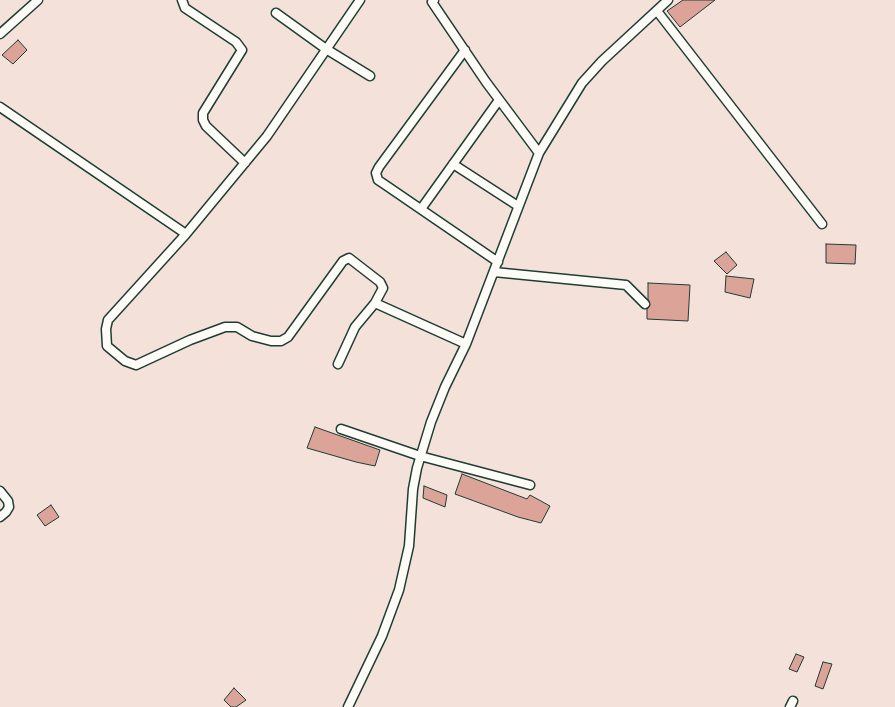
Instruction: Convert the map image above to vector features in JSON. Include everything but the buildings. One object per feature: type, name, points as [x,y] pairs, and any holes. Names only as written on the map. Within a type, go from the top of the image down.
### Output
[{"type":"street","points":[[0,34],[38,0]]},
{"type":"street","points":[[182,0],[186,8],[236,42],[242,50],[203,113],[203,120],[206,126],[245,163]]},
{"type":"street","points":[[338,364],[355,327],[375,304],[383,288],[380,282],[349,258],[343,261],[288,337],[281,341],[271,341],[252,336],[237,327],[225,327],[190,340],[136,365],[125,361],[107,346],[106,329],[108,320],[186,234],[266,136],[360,0]]},
{"type":"street","points":[[348,707],[382,636],[399,590],[409,546],[413,489],[420,456],[431,422],[445,387],[466,344],[539,153],[582,83],[602,61],[668,0]]},
{"type":"street","points":[[432,1],[499,100],[539,153]]},
{"type":"street","points":[[657,11],[822,224]]},
{"type":"street","points":[[276,13],[326,50],[370,76]]},
{"type":"street","points":[[465,50],[376,173],[378,180],[498,262]]},
{"type":"street","points":[[421,209],[499,100]]},
{"type":"street","points":[[0,107],[186,234]]},
{"type":"street","points":[[453,164],[518,206]]},
{"type":"street","points":[[494,272],[626,285],[646,304]]},
{"type":"street","points":[[375,304],[466,344]]},
{"type":"street","points":[[342,429],[420,456],[530,485]]},
{"type":"street","points":[[0,491],[8,501],[9,507],[0,517]]}]
